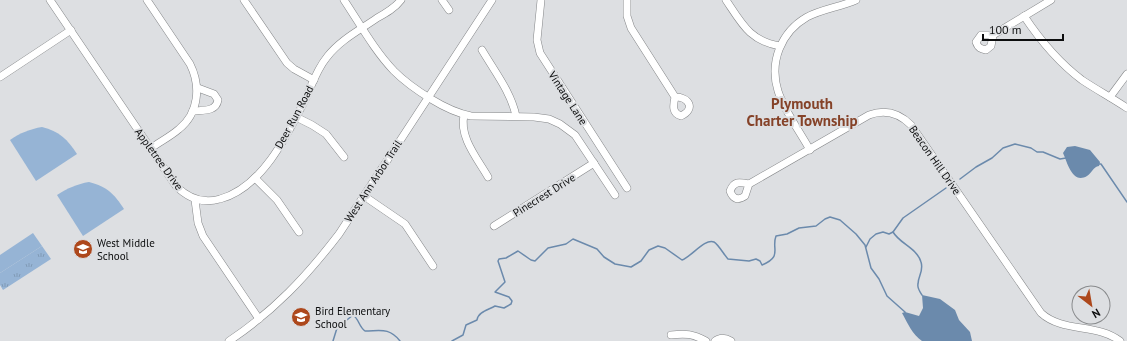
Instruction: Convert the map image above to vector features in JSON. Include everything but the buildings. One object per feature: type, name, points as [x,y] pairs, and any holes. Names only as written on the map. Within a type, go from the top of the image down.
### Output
[{"type":"street","name":"Appletree Drive","points":[[50,0],[176,186],[184,194],[195,200]]},
{"type":"street","points":[[147,0],[190,64],[194,71],[198,88],[193,111],[186,122],[179,129],[150,149]]},
{"type":"street","points":[[244,0],[287,63],[294,69],[314,80]]},
{"type":"street","points":[[344,0],[381,56],[408,84],[450,110],[464,115],[541,118],[560,124],[575,136],[615,196]]},
{"type":"street","name":"Deer Run Road","points":[[195,200],[210,201],[224,198],[242,189],[255,178],[277,149],[296,117],[322,63],[341,42],[391,10],[401,0]]},
{"type":"street","points":[[442,0],[449,10]]},
{"type":"street","name":"West Ann Arbor Trail","points":[[229,341],[259,319],[285,297],[310,271],[339,234],[492,0]]},
{"type":"street","name":"Vintage Lane","points":[[541,0],[537,40],[540,54],[627,188]]},
{"type":"street","points":[[627,0],[627,16],[631,28],[675,97]]},
{"type":"street","points":[[726,0],[742,24],[753,36],[762,42],[780,46]]},
{"type":"street","points":[[810,150],[777,89],[775,67],[780,46],[788,33],[801,21],[840,3],[856,0]]},
{"type":"street","points":[[993,35],[1051,0]]},
{"type":"street","points":[[1024,16],[1041,40],[1061,62],[1083,80],[1127,108]]},
{"type":"street","points":[[0,76],[71,30]]},
{"type":"street","points":[[482,50],[509,94],[516,116]]},
{"type":"street","points":[[1110,97],[1127,74]]},
{"type":"street","points":[[193,111],[214,108],[218,100],[214,94],[198,88]]},
{"type":"street","name":"Beacon Hill Drive","points":[[749,184],[875,113],[887,112],[902,118],[911,125],[1041,313],[1048,319],[1057,323],[1108,333],[1120,341]]},
{"type":"street","points":[[464,115],[462,125],[465,137],[488,177]]},
{"type":"street","points":[[296,117],[326,134],[344,156]]},
{"type":"street","name":"Pinecrest Drive","points":[[494,226],[594,163]]},
{"type":"street","points":[[255,178],[277,200],[299,232]]},
{"type":"street","points":[[364,196],[405,224],[433,266]]},
{"type":"street","points":[[195,200],[198,223],[203,236],[259,319]]},
{"type":"street","points":[[671,335],[694,335],[706,341]]},
{"type":"street","points":[[715,341],[725,338],[731,341]]},
{"type":"green space","points":[[42,127],[53,131],[62,137],[70,144],[77,154],[36,181],[10,140],[25,132]]},
{"type":"green space","points":[[89,182],[101,186],[110,192],[124,209],[83,236],[57,195],[65,190]]},
{"type":"green space","points":[[33,233],[42,246],[0,273],[0,255]]},
{"type":"green space","points":[[42,246],[51,259],[3,290],[0,285],[0,273]]},
{"type":"shaded area","points":[[1075,146],[1090,150],[1100,162],[1099,166],[1087,176],[1082,178],[1074,175],[1068,166],[1063,153],[1067,147]]},
{"type":"shaded area","points":[[922,295],[940,299],[955,310],[959,320],[970,332],[972,341],[922,341],[910,328],[902,313],[905,312],[919,316],[923,308]]},
{"type":"waterway","points":[[960,179],[976,167],[992,158],[1003,148],[1015,144],[1031,148],[1037,152],[1043,152],[1060,159],[1066,158]]},
{"type":"waterway","points":[[1099,164],[1101,164],[1127,202]]},
{"type":"waterway","points":[[866,247],[870,239],[876,234],[883,232],[889,234],[893,232],[903,218],[946,188]]},
{"type":"waterway","points":[[452,341],[463,335],[466,325],[477,320],[479,315],[495,306],[504,308],[511,304],[512,301],[509,297],[495,292],[505,282],[498,261],[499,259],[506,258],[518,251],[535,261],[548,248],[566,244],[573,239],[597,249],[604,257],[615,264],[631,267],[641,261],[649,250],[658,246],[665,248],[682,260],[702,245],[714,242],[728,259],[749,261],[756,259],[760,261],[762,265],[768,262],[774,255],[776,236],[787,234],[799,228],[816,226],[830,217],[840,220],[856,234],[865,245],[871,268],[879,279],[887,296],[905,312]]},
{"type":"waterway","points":[[893,232],[919,257],[922,268],[918,281],[918,287],[922,295]]},
{"type":"waterway","points":[[333,341],[337,328],[353,315],[365,331],[380,330],[388,332],[400,341]]},
{"type":"place","name":"West Middle School","points":[[83,249]]},
{"type":"place","name":"Bird Elementary School","points":[[301,317]]},
{"type":"district","name":"Plymouth Charter Township","points":[[802,112]]}]
